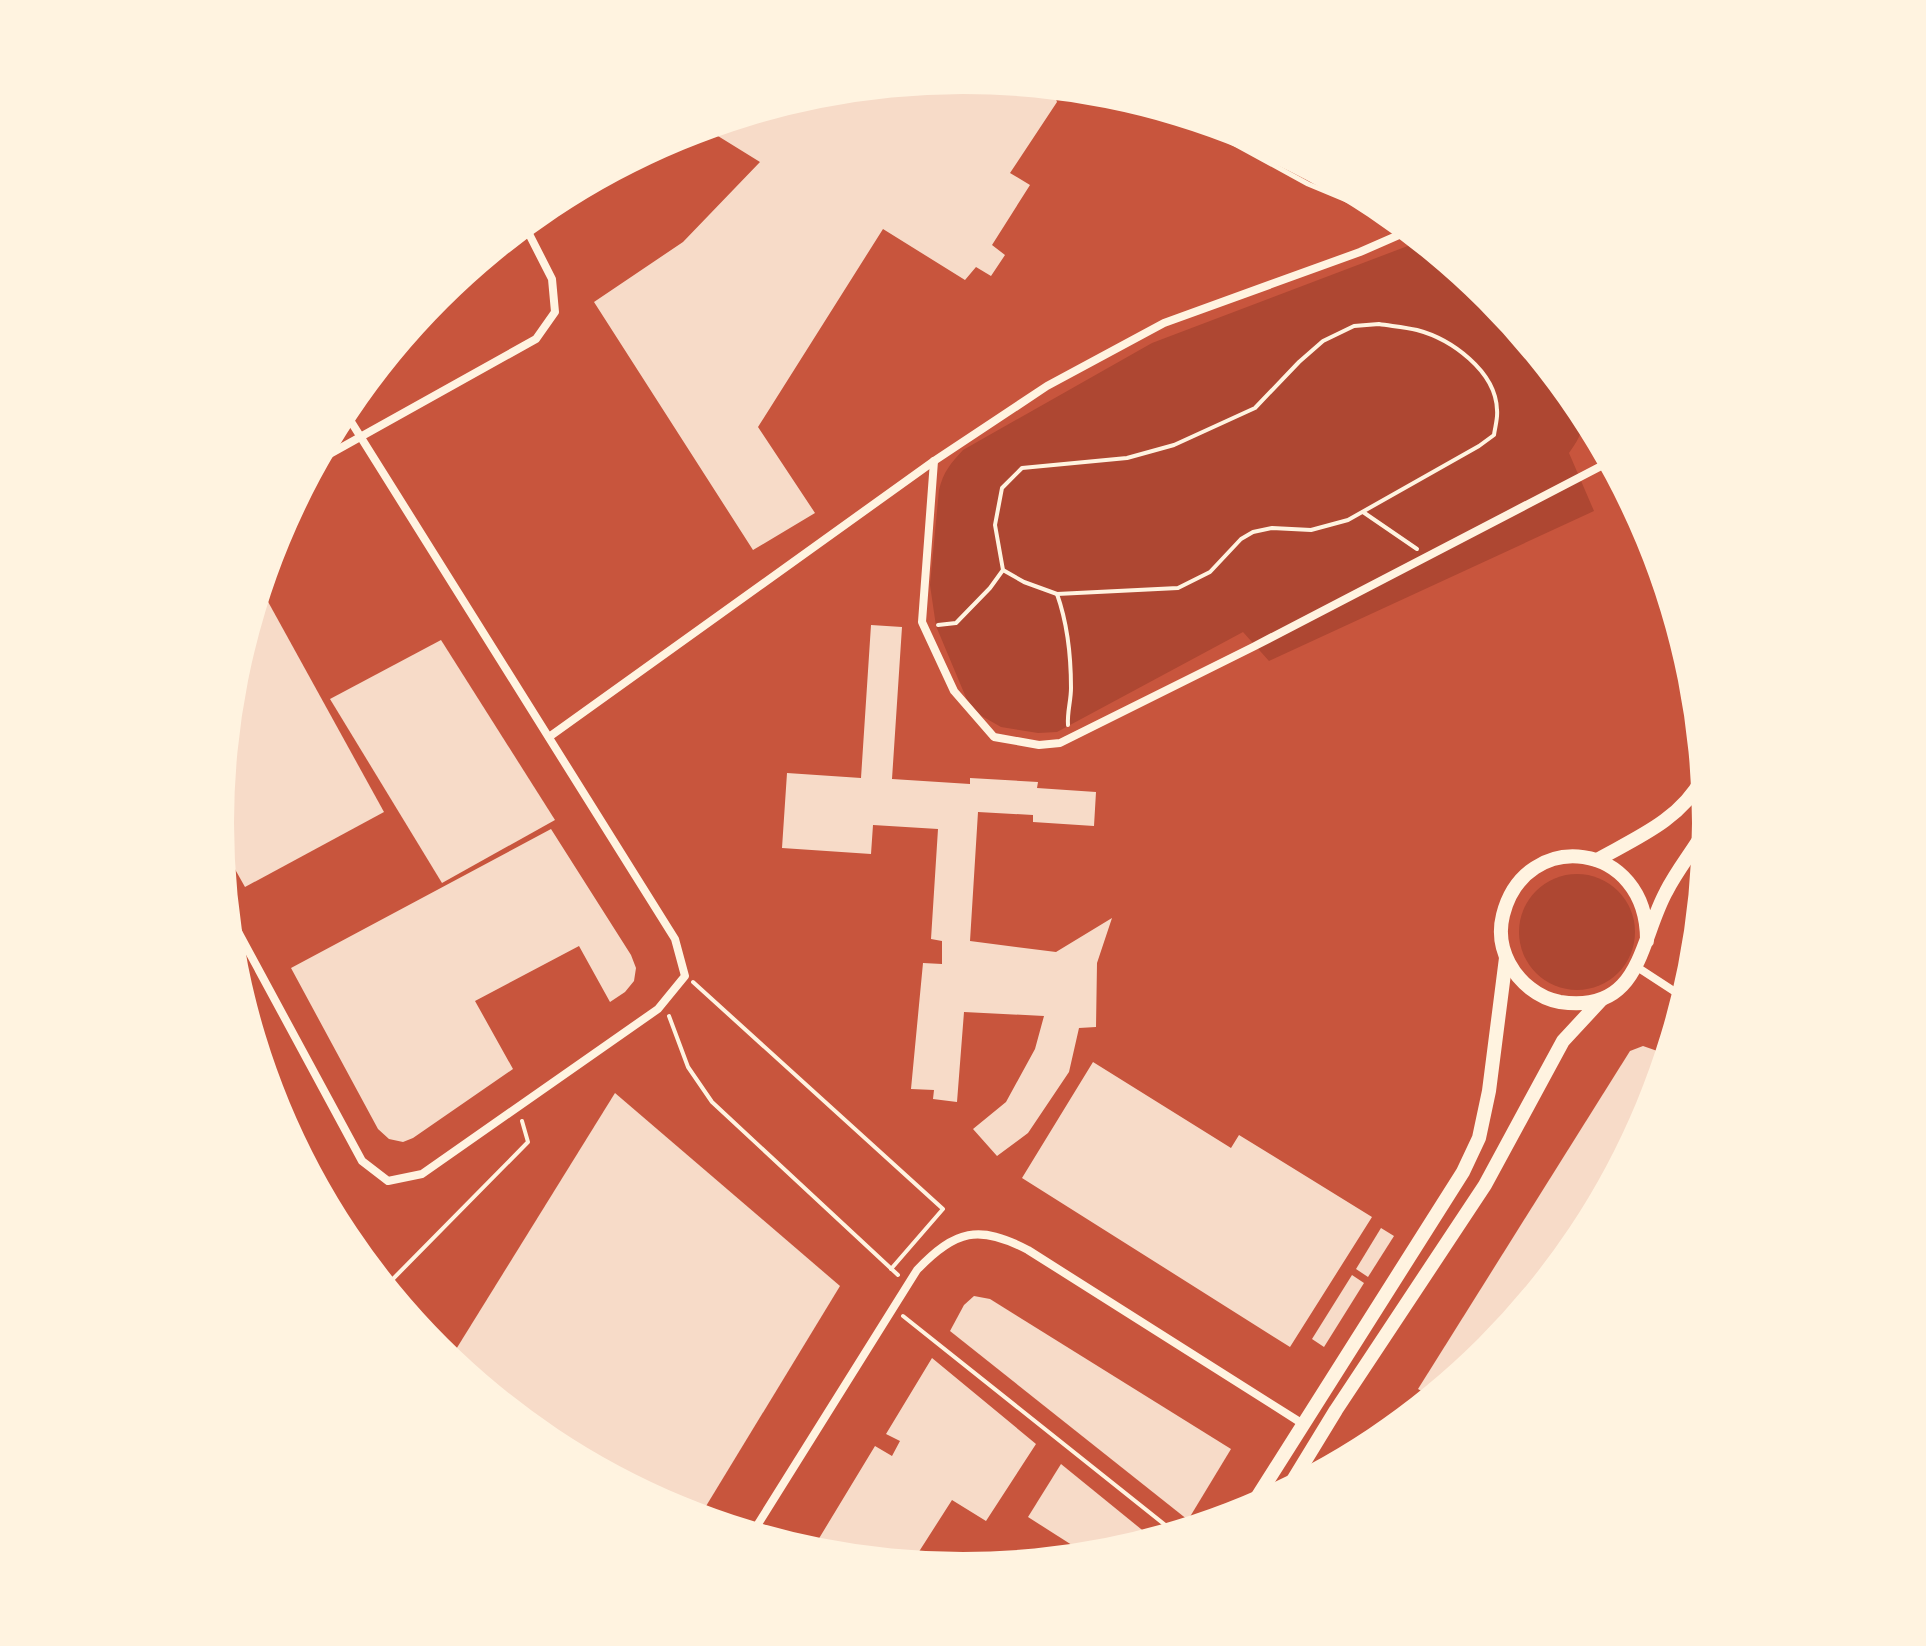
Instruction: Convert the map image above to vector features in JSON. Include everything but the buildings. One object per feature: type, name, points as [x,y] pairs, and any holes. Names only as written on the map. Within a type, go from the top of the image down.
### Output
[{"type":"main road","points":[[1597,860],[1667,821],[1691,796]]},
{"type":"main road","points":[[1300,1469],[1485,1185],[1563,1041],[1603,997],[1628,980],[1637,967],[1666,891],[1691,852]]},
{"type":"main road","points":[[1264,1487],[1463,1172],[1479,1138],[1489,1091],[1506,958],[1501,922],[1515,887],[1527,874],[1560,858],[1597,860],[1616,869],[1631,883],[1641,900],[1647,920],[1647,941]]},
{"type":"main road","points":[[1506,958],[1525,985],[1539,995],[1571,1003],[1603,997]]},
{"type":"street","points":[[336,451],[536,339],[555,312],[552,279],[530,237]]},
{"type":"street","points":[[549,737],[934,461],[1047,386],[1164,323],[1395,237]]},
{"type":"street","points":[[244,943],[362,1161],[388,1181],[422,1174],[658,1009],[685,976],[675,939],[353,425]]},
{"type":"street","points":[[934,461],[922,622],[954,691],[994,737],[1039,745],[1060,743],[1072,738],[1599,467]]},
{"type":"street","points":[[1637,967],[1672,990]]},
{"type":"street","points":[[759,1522],[917,1270],[937,1249],[957,1237],[1002,1236],[1028,1250],[1303,1424]]},
{"type":"lane","points":[[1255,155],[1330,193]]},
{"type":"path","points":[[922,622],[936,626],[956,623],[1003,570],[995,525],[1002,488],[1022,468],[1127,458],[1174,445],[1255,408],[1323,341],[1354,326],[1379,324],[1417,330],[1443,340],[1473,362],[1490,382],[1498,409],[1494,435],[1479,446],[1348,520],[1311,530],[1272,528],[1253,532],[1241,539],[1210,572],[1178,588],[1057,594],[1024,582],[1003,570]]},
{"type":"path","points":[[1363,512],[1429,556]]},
{"type":"path","points":[[1057,594],[1069,634],[1071,691],[1067,711],[1072,738]]},
{"type":"path","points":[[685,976],[943,1209],[891,1269]]},
{"type":"path","points":[[664,1002],[688,1067],[712,1102],[908,1284]]},
{"type":"path","points":[[394,1278],[528,1142],[518,1107]]},
{"type":"path","points":[[893,1308],[1163,1523]]},
{"type":"shaded area","points":[[1408,246],[1444,275],[1511,342],[1569,418],[1579,435],[1569,453],[1594,511],[1269,661],[1243,632],[1057,732],[1038,733],[1001,727],[980,715],[967,700],[936,626],[930,585],[939,490],[943,478],[963,450],[1152,343]]},
{"type":"shaded area","points":[[1577,874],[1599,878],[1618,891],[1631,910],[1635,932],[1631,954],[1618,973],[1599,986],[1577,990],[1555,986],[1536,973],[1523,954],[1519,932],[1523,910],[1536,891],[1555,878]]}]
